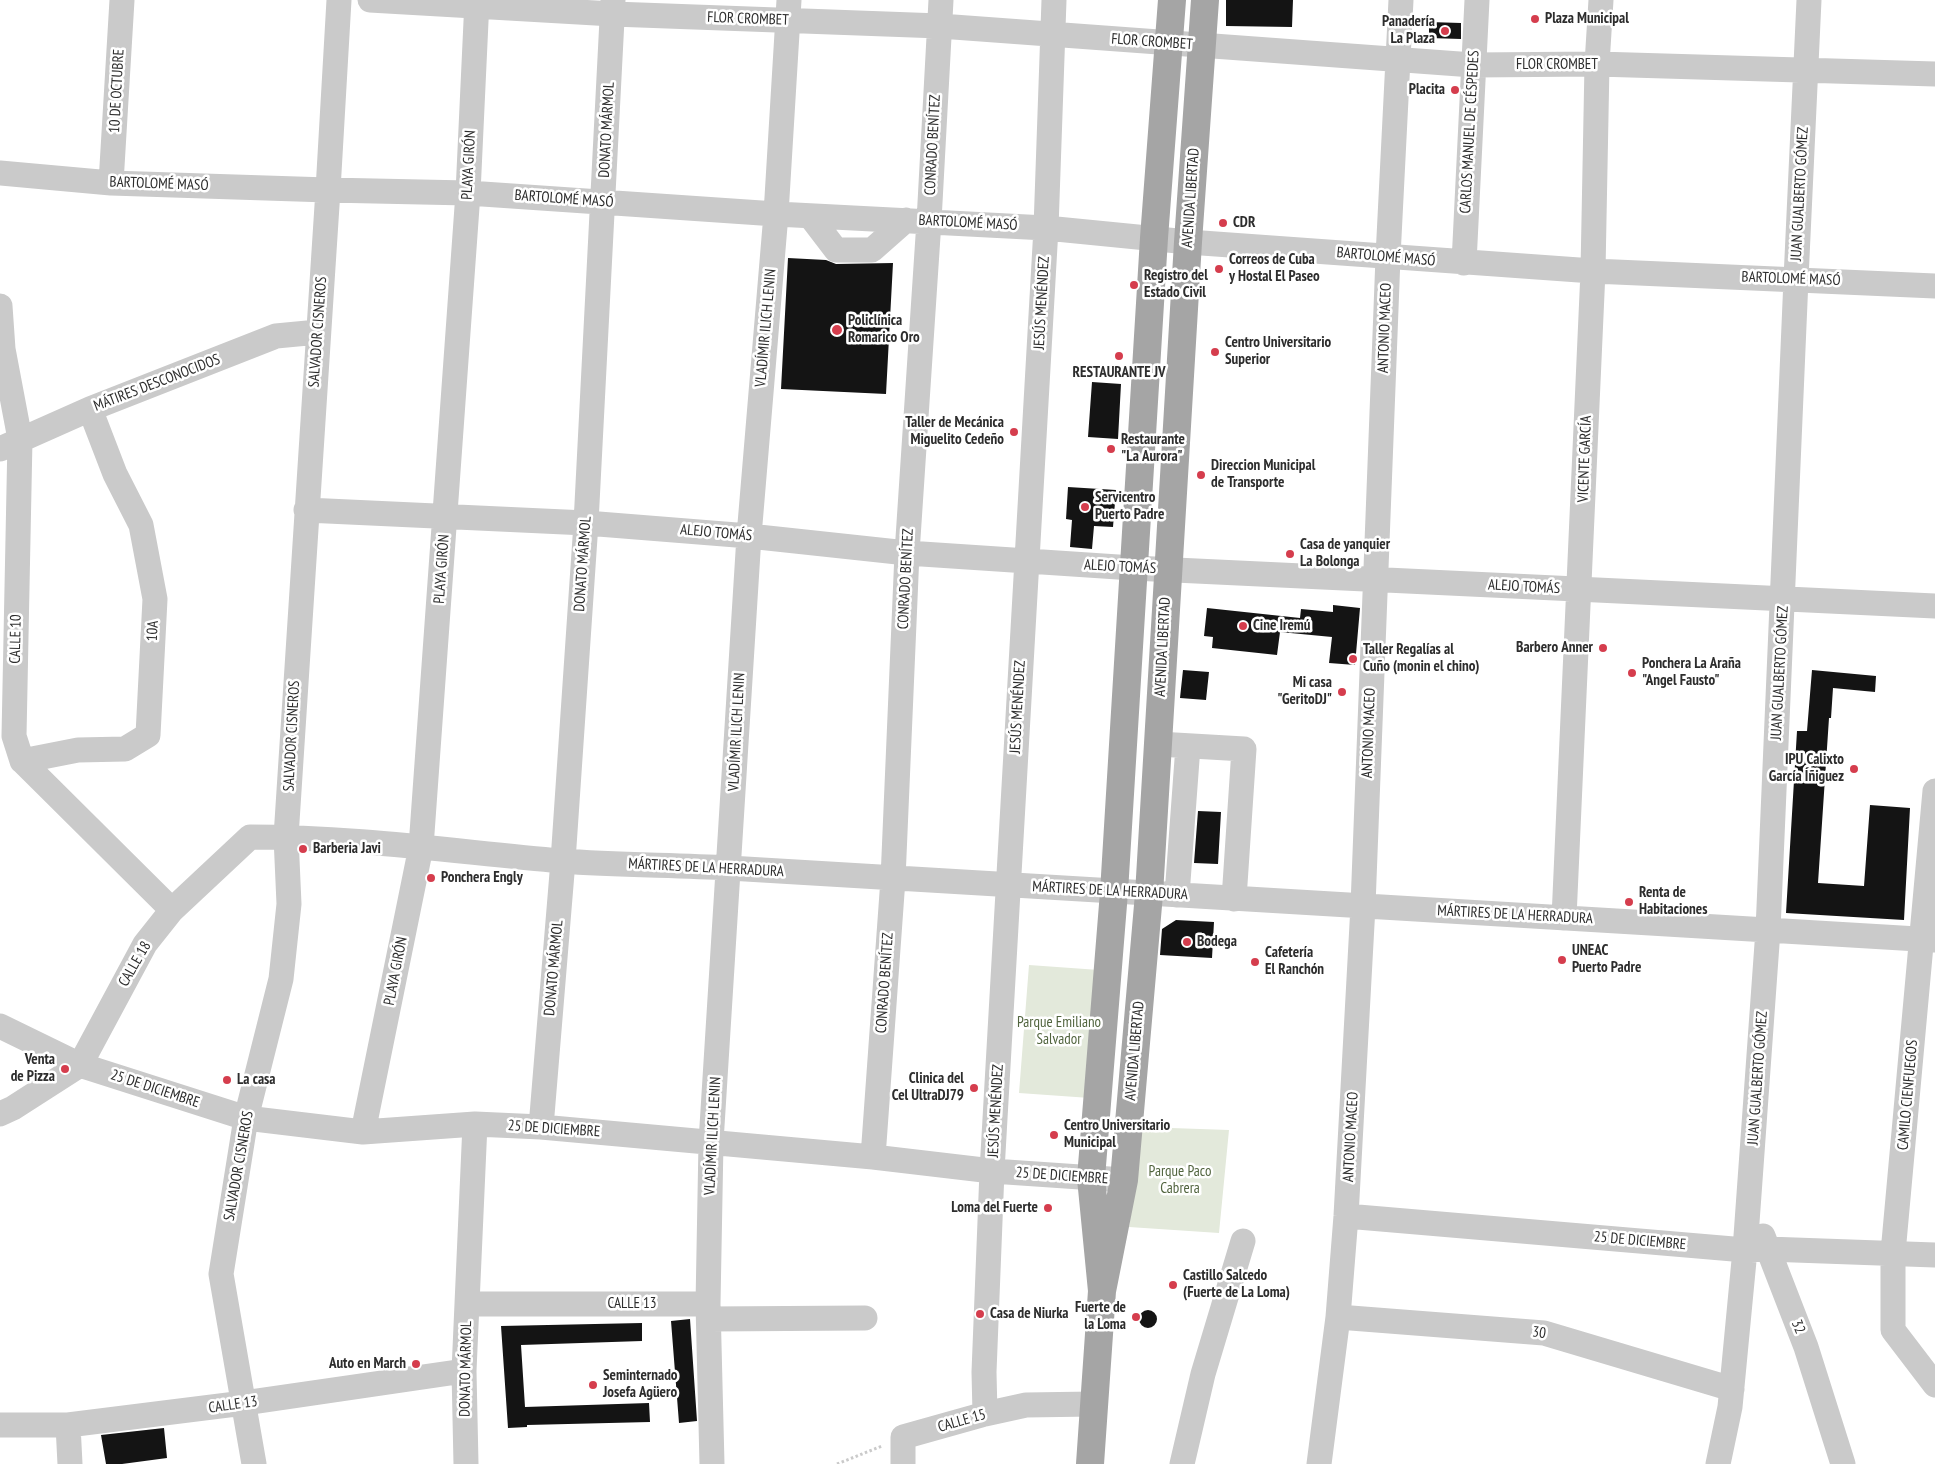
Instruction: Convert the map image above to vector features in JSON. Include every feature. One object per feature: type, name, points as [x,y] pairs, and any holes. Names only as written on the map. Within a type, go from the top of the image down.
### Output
[{"type":"main road","name":"AVENIDA LIBERTAD","points":[[1102,1291],[1091,1178],[1114,892],[1154,238],[1172,0]]},
{"type":"main road","name":"AVENIDA LIBERTAD","points":[[1090,1464],[1102,1291],[1124,1180],[1149,894],[1188,242],[1205,0]]},
{"type":"street","name":"10 DE OCTUBRE","points":[[111,183],[122,0]]},
{"type":"street","name":"SALVADOR CISNEROS","points":[[254,1464],[221,1274],[246,1118],[281,979],[289,904],[286,837],[339,0]]},
{"type":"street","name":"FLOR CROMBET","points":[[370,0],[789,10],[940,26],[1473,66],[1597,64],[1935,74]]},
{"type":"street","name":"CONRADO BENÍTEZ","points":[[873,1158],[893,879],[907,553],[918,221],[940,26],[941,0]]},
{"type":"street","name":"JESÚS MENÉNDEZ","points":[[984,1414],[992,1171],[1046,228],[1054,0]]},
{"type":"street","name":"ANTONIO MACEO","points":[[1319,1464],[1338,1317],[1346,1216],[1363,906],[1388,257],[1401,0]]},
{"type":"street","name":"CARLOS MANUEL DE CÉSPEDES","points":[[1464,263],[1476,0]]},
{"type":"street","name":"VICENTE GARCÍA","points":[[1564,918],[1593,271],[1597,64],[1601,0]]},
{"type":"street","name":"JUAN GUALBERTO GÓMEZ","points":[[1750,1190],[1768,930],[1809,0]]},
{"type":"street","name":"PLAYA GIRÓN","points":[[363,1132],[421,847],[468,193],[477,3]]},
{"type":"street","name":"DONATO MÁRMOL","points":[[541,1127],[563,861],[586,523],[613,7]]},
{"type":"street","name":"VLADÍMIR ILICH LENIN","points":[[712,1464],[709,1312],[711,1142],[749,536],[776,214],[789,10]]},
{"type":"street","name":"BARTOLOMÉ MASÓ","points":[[0,172],[111,183],[468,193],[776,214],[1046,228],[1188,242],[1464,263],[1593,271],[1935,286]]},
{"type":"street","points":[[810,216],[836,250],[872,250],[918,221]]},
{"type":"street","name":"CALLE 10","points":[[0,306],[10,444],[14,736],[22,761],[172,910]]},
{"type":"street","name":"MÁTIRES DESCONOCIDOS","points":[[10,444],[90,409],[276,336],[318,332]]},
{"type":"street","name":"10A","points":[[22,761],[78,750],[125,748],[148,735],[155,599],[141,525],[115,474],[90,409]]},
{"type":"street","name":"ALEJO TOMÁS","points":[[306,510],[586,523],[749,536],[907,553],[1026,562],[1935,606]]},
{"type":"street","points":[[1158,744],[1244,749],[1234,899]]},
{"type":"street","points":[[1177,895],[1188,746]]},
{"type":"street","name":"CAMILO CIENFUEGOS","points":[[1935,791],[1929,939],[1893,1254],[1893,1330],[1935,1385]]},
{"type":"street","name":"MÁRTIRES DE LA HERRADURA","points":[[286,837],[421,847],[563,861],[729,868],[1929,939]]},
{"type":"street","name":"CALLE 18","points":[[0,1114],[13,1108],[80,1064],[145,944],[172,910],[250,838],[286,837]]},
{"type":"street","name":"25 DE DICIEMBRE","points":[[0,1026],[80,1064],[246,1118],[363,1132],[475,1124],[541,1127],[711,1142],[992,1171],[1124,1180]]},
{"type":"street","name":"DONATO MÁRMOL","points":[[466,1464],[464,1371],[475,1124]]},
{"type":"street","name":"32","points":[[1750,1190],[1756,1249],[1806,1347],[1843,1464]]},
{"type":"street","name":"25 DE DICIEMBRE","points":[[1346,1216],[1756,1249],[1935,1255]]},
{"type":"street","points":[[1182,1464],[1203,1374],[1243,1242]]},
{"type":"street","points":[[1718,1464],[1756,1249]]},
{"type":"street","name":"CALLE 13","points":[[467,1304],[864,1318]]},
{"type":"street","name":"30","points":[[1338,1317],[1544,1332],[1732,1390]]},
{"type":"street","name":"CALLE 13","points":[[0,1425],[68,1425],[244,1403],[464,1371]]},
{"type":"street","name":"CALLE 15","points":[[903,1437],[1026,1404],[1093,1404]]},
{"type":"street","points":[[68,1425],[70,1464]]},
{"type":"street","points":[[903,1437],[903,1464]]},
{"type":"path","points":[[836,1464],[903,1437]]},
{"type":"green space","name":"Parque Emiliano Salvador","points":[[1029,965],[1099,970],[1090,1098],[1019,1093]]},
{"type":"green space","name":"Parque Paco Cabrera","points":[[1142,1127],[1229,1130],[1219,1233],[1129,1227]]},
{"type":"building","points":[[1226,0],[1293,0],[1292,27],[1226,26]]},
{"type":"building","name":"Panadería La Plaza","points":[[1429,22],[1461,23],[1461,39],[1429,38]]},
{"type":"building","name":"Policlínica Romarico Oro","points":[[788,258],[826,260],[836,264],[893,263],[886,394],[781,389]]},
{"type":"building","points":[[1092,382],[1121,384],[1118,439],[1088,437]]},
{"type":"building","points":[[1068,487],[1116,490],[1113,527],[1094,526],[1092,549],[1070,547],[1072,520],[1066,519]]},
{"type":"building","points":[[1333,605],[1360,608],[1355,665],[1329,663],[1332,637],[1280,632],[1277,655],[1212,648],[1213,637],[1204,636],[1207,608],[1300,618],[1301,609],[1333,612]]},
{"type":"building","points":[[1183,670],[1209,672],[1206,700],[1180,698]]},
{"type":"building","points":[[1812,670],[1876,676],[1875,692],[1833,688],[1831,718],[1829,718],[1818,883],[1864,886],[1870,805],[1910,808],[1904,920],[1786,913],[1797,731],[1807,731]]},
{"type":"building","points":[[1198,811],[1221,812],[1218,864],[1194,863]]},
{"type":"building","name":"Bodega","points":[[1176,920],[1214,922],[1212,958],[1160,955],[1162,929]]},
{"type":"building","points":[[1148,1310],[1154,1313],[1157,1319],[1154,1325],[1148,1328],[1142,1325],[1139,1319],[1142,1313]]},
{"type":"building","points":[[690,1319],[697,1421],[679,1423],[671,1321]]},
{"type":"building","points":[[642,1323],[642,1341],[521,1345],[525,1407],[649,1403],[650,1422],[527,1425],[527,1427],[508,1428],[501,1326]]},
{"type":"building","points":[[164,1428],[167,1458],[122,1464],[106,1464],[101,1435]]},
{"type":"place","name":"Plaza Municipal","points":[[1535,19]]},
{"type":"place","name":"Panadería La Plaza","points":[[1445,31]]},
{"type":"place","name":"Placita","points":[[1455,90]]},
{"type":"place","name":"CDR","points":[[1223,223]]},
{"type":"place","name":"Correos de Cuba y Hostal El Paseo","points":[[1219,269]]},
{"type":"place","name":"Registro del Estado Civil","points":[[1134,285]]},
{"type":"place","name":"Policlínica Romarico Oro","points":[[837,330]]},
{"type":"place","name":"Centro Universitario Superior","points":[[1215,352]]},
{"type":"place","name":"RESTAURANTE JV","points":[[1119,356]]},
{"type":"place","name":"Taller de Mecánica Miguelito Cedeño","points":[[1014,432]]},
{"type":"place","name":"Restaurante \"La Aurora\"","points":[[1111,449]]},
{"type":"place","name":"Direccion Municipal de Transporte","points":[[1201,475]]},
{"type":"place","name":"Servicentro Puerto Padre","points":[[1085,507]]},
{"type":"place","name":"Casa de yanquier La Bolonga","points":[[1290,554]]},
{"type":"place","name":"Cine Iremú","points":[[1243,626]]},
{"type":"place","name":"Barbero Anner","points":[[1603,648]]},
{"type":"place","name":"Taller Regalías al Cuño (monin el chino)","points":[[1353,659]]},
{"type":"place","name":"Ponchera La Araña \"Angel Fausto\"","points":[[1632,673]]},
{"type":"place","name":"Mi casa \"GeritoDJ\"","points":[[1342,692]]},
{"type":"place","name":"IPU Calixto García Íñiguez","points":[[1854,769]]},
{"type":"place","name":"Barberia Javi","points":[[303,849]]},
{"type":"place","name":"Ponchera Engly","points":[[431,878]]},
{"type":"place","name":"Renta de Habitaciones","points":[[1629,902]]},
{"type":"place","name":"Bodega","points":[[1187,942]]},
{"type":"place","name":"UNEAC Puerto Padre","points":[[1562,960]]},
{"type":"place","name":"Cafetería El Ranchón","points":[[1255,962]]},
{"type":"place","name":"Venta de Pizza","points":[[65,1069]]},
{"type":"place","name":"La casa","points":[[227,1080]]},
{"type":"place","name":"Clinica del Cel UltraDJ79","points":[[974,1088]]},
{"type":"place","name":"Centro Universitario Municipal","points":[[1054,1135]]},
{"type":"place","name":"Loma del Fuerte","points":[[1048,1208]]},
{"type":"place","name":"Castillo Salcedo (Fuerte de La Loma)","points":[[1173,1285]]},
{"type":"place","name":"Casa de Niurka","points":[[980,1314]]},
{"type":"place","name":"Fuerte de la Loma","points":[[1136,1317]]},
{"type":"place","name":"Auto en March","points":[[416,1364]]},
{"type":"place","name":"Seminternado Josefa Agüero","points":[[593,1385]]}]
